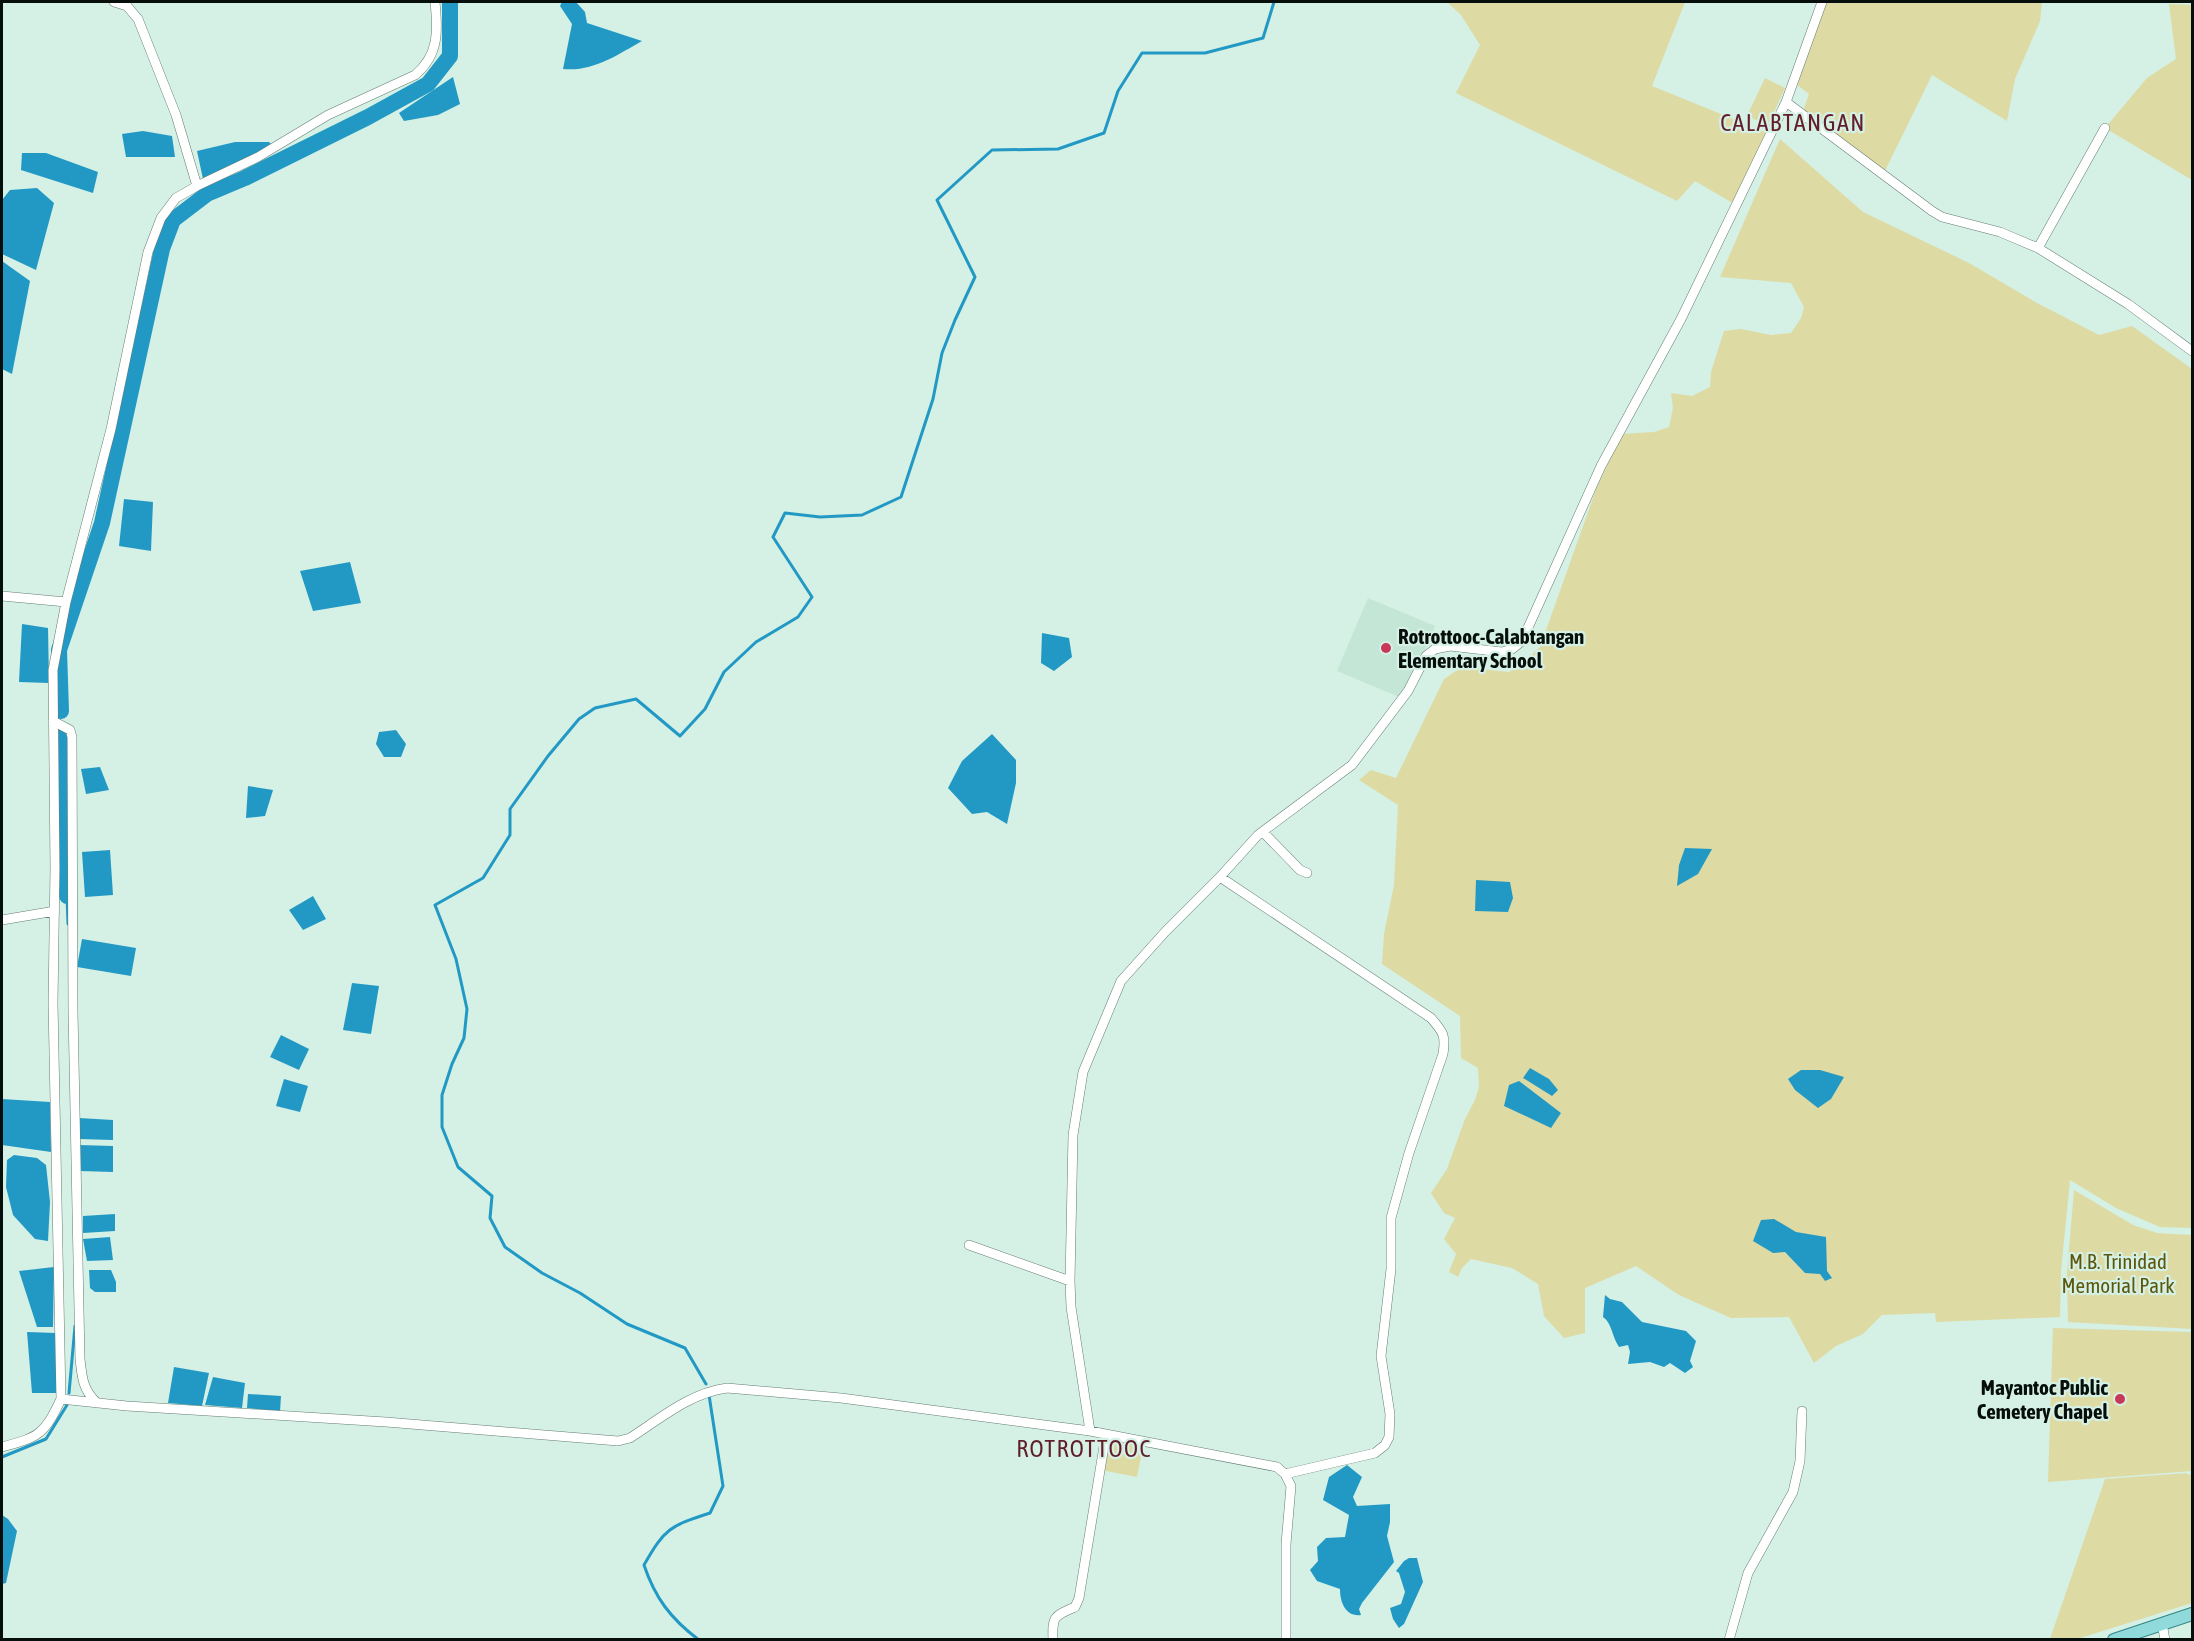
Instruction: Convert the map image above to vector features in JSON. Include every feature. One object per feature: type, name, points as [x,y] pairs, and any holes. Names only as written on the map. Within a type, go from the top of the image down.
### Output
[{"type":"main road","points":[[2114,1640],[2193,1614]]},
{"type":"street","points":[[114,2],[127,6],[138,19],[176,116],[197,186]]},
{"type":"street","points":[[2,1447],[40,1434],[47,1427],[61,1399],[53,1003],[55,911],[53,670],[66,602],[111,429],[148,252],[161,218],[177,198],[258,157],[328,115],[415,75],[425,67],[433,55],[436,39],[435,2]]},
{"type":"street","points":[[1090,1431],[1071,1307],[1073,1135],[1083,1072],[1121,981],[1165,932],[1263,832],[1352,765],[1408,691],[1426,656],[1435,649],[1450,646],[1502,652],[1512,649],[1522,641],[1600,466],[1681,319],[1786,102],[1822,2]]},
{"type":"street","points":[[1786,102],[1942,217],[2000,232],[2038,248],[2128,304],[2193,351]]},
{"type":"street","points":[[2038,248],[2105,128]]},
{"type":"street","points":[[2,596],[66,602]]},
{"type":"street","points":[[53,721],[70,730],[72,738],[73,1011],[80,1359],[82,1384],[87,1394],[97,1403]]},
{"type":"street","points":[[1263,832],[1300,870],[1307,873]]},
{"type":"street","points":[[1220,877],[1431,1018],[1445,1039],[1443,1054],[1408,1153],[1391,1218],[1391,1269],[1381,1356],[1390,1414],[1389,1437],[1376,1454],[1285,1474]]},
{"type":"street","points":[[2,920],[55,911]]},
{"type":"street","points":[[969,1245],[1070,1281]]},
{"type":"street","points":[[61,1399],[618,1440],[630,1438],[692,1397],[709,1390],[727,1388],[841,1398],[1090,1431],[1277,1467],[1285,1474],[1291,1486],[1286,1544],[1286,1640]]},
{"type":"street","points":[[1729,1640],[1748,1573],[1793,1492],[1800,1461],[1802,1412]]},
{"type":"street","points":[[1053,1640],[1053,1620],[1056,1615],[1075,1607],[1079,1598],[1106,1434]]},
{"type":"street","points":[[2162,1623],[2165,1640]]},
{"type":"shaded area","name":"Rotrottooc-Calabtangan Elementary School","points":[[1368,598],[1435,626],[1404,699],[1337,671]]},
{"type":"green space","points":[[1447,2],[1685,2],[1652,86],[1770,134],[1736,205],[1695,181],[1677,201],[1456,93],[1480,45],[1461,15]]},
{"type":"green space","points":[[1823,2],[2042,2],[2040,21],[2015,79],[2007,121],[1932,75],[1883,175],[1802,114],[1809,94],[1796,84]]},
{"type":"green space","points":[[2169,4],[2192,5],[2192,180],[2105,128],[2147,78],[2176,59]]},
{"type":"green space","points":[[1765,78],[1785,88],[1768,125],[1747,116]]},
{"type":"green space","points":[[1780,139],[1863,212],[1969,263],[2037,303],[2099,335],[2132,326],[2192,369],[2192,1228],[2160,1227],[2116,1208],[2070,1180],[2061,1271],[2060,1317],[1936,1322],[1935,1313],[1882,1315],[1863,1334],[1836,1346],[1814,1363],[1789,1317],[1731,1318],[1679,1295],[1636,1266],[1585,1288],[1585,1333],[1564,1338],[1544,1316],[1538,1284],[1512,1268],[1471,1259],[1462,1268],[1458,1277],[1449,1272],[1456,1254],[1444,1239],[1455,1218],[1444,1213],[1431,1193],[1447,1169],[1465,1119],[1475,1100],[1479,1087],[1478,1068],[1461,1058],[1460,1016],[1382,964],[1384,934],[1394,885],[1398,805],[1359,780],[1371,770],[1396,778],[1444,679],[1462,667],[1509,672],[1522,664],[1540,647],[1597,487],[1622,434],[1654,432],[1669,427],[1673,408],[1671,393],[1692,396],[1710,387],[1711,372],[1724,331],[1741,329],[1771,335],[1791,333],[1801,318],[1804,307],[1791,283],[1720,277]]},
{"type":"green space","name":"M.B. Trinidad Memorial Park","points":[[2074,1190],[2133,1225],[2157,1233],[2192,1235],[2192,1329],[2068,1322],[2067,1273]]},
{"type":"green space","points":[[2053,1328],[2192,1332],[2192,1471],[2048,1482]]},
{"type":"green space","points":[[1107,1435],[1144,1442],[1137,1477],[1101,1470]]},
{"type":"green space","points":[[2192,1474],[2192,1603],[2077,1639],[2050,1639],[2105,1479]]},
{"type":"water","points":[[562,2],[576,2],[585,12],[587,23],[642,41],[595,65],[563,69],[572,24],[560,6]]},
{"type":"water","points":[[453,77],[460,104],[438,115],[404,121],[399,113]]},
{"type":"water","points":[[143,131],[172,136],[175,157],[126,157],[122,134]]},
{"type":"water","points":[[235,142],[269,142],[272,145],[203,179],[197,151]]},
{"type":"water","points":[[22,153],[46,153],[98,172],[93,193],[21,170]]},
{"type":"water","points":[[37,188],[54,203],[36,270],[2,254],[2,200],[10,190]]},
{"type":"water","points":[[2,261],[30,281],[12,374],[2,369]]},
{"type":"water","points":[[124,499],[153,502],[151,551],[119,546]]},
{"type":"water","points":[[350,562],[361,603],[313,611],[300,571]]},
{"type":"water","points":[[22,624],[48,628],[49,683],[19,682]]},
{"type":"water","points":[[1042,633],[1069,638],[1072,657],[1054,671],[1041,663]]},
{"type":"water","points":[[396,730],[406,744],[401,757],[384,757],[376,744],[379,732]]},
{"type":"water","points":[[992,734],[1016,760],[1016,783],[1007,824],[987,812],[972,814],[948,788],[962,761]]},
{"type":"water","points":[[100,767],[109,790],[86,794],[81,769]]},
{"type":"water","points":[[248,786],[273,790],[265,816],[246,818]]},
{"type":"water","points":[[1685,848],[1712,849],[1698,874],[1677,886],[1679,865]]},
{"type":"water","points":[[110,850],[113,895],[85,897],[82,852]]},
{"type":"water","points":[[1476,880],[1510,882],[1513,898],[1508,912],[1475,911]]},
{"type":"water","points":[[313,896],[326,919],[303,930],[289,910]]},
{"type":"water","points":[[82,939],[136,948],[131,976],[77,967]]},
{"type":"water","points":[[352,983],[379,986],[371,1034],[343,1030]]},
{"type":"water","points":[[281,1035],[309,1049],[299,1070],[270,1057]]},
{"type":"water","points":[[1530,1068],[1549,1079],[1558,1090],[1552,1096],[1523,1078]]},
{"type":"water","points":[[1801,1070],[1820,1070],[1844,1077],[1831,1099],[1818,1108],[1795,1090],[1788,1079]]},
{"type":"water","points":[[284,1079],[308,1086],[300,1112],[276,1106]]},
{"type":"water","points":[[1519,1081],[1561,1113],[1551,1128],[1504,1106],[1509,1085]]},
{"type":"water","points":[[2,1099],[50,1102],[51,1152],[2,1145]]},
{"type":"water","points":[[79,1118],[113,1120],[113,1140],[79,1139]]},
{"type":"water","points":[[79,1145],[113,1146],[113,1172],[80,1171]]},
{"type":"water","points":[[14,1155],[37,1158],[46,1165],[50,1202],[48,1241],[35,1239],[13,1215],[6,1187],[7,1160]]},
{"type":"water","points":[[115,1214],[115,1231],[83,1233],[83,1216]]},
{"type":"water","points":[[1774,1219],[1796,1232],[1826,1237],[1827,1271],[1832,1278],[1825,1281],[1820,1274],[1805,1273],[1785,1252],[1773,1253],[1753,1241],[1761,1220]]},
{"type":"water","points":[[110,1237],[113,1260],[87,1261],[83,1239]]},
{"type":"water","points":[[54,1267],[53,1327],[37,1327],[19,1271]]},
{"type":"water","points":[[89,1270],[111,1270],[116,1282],[116,1292],[95,1292],[90,1288]]},
{"type":"water","points":[[1605,1295],[1622,1302],[1642,1322],[1686,1331],[1696,1341],[1690,1361],[1693,1367],[1685,1373],[1670,1363],[1664,1367],[1650,1362],[1628,1364],[1630,1352],[1628,1345],[1619,1347],[1603,1317]]},
{"type":"water","points":[[27,1332],[56,1333],[56,1393],[32,1393]]},
{"type":"water","points":[[174,1367],[209,1373],[202,1406],[168,1403]]},
{"type":"water","points":[[213,1377],[245,1383],[242,1408],[205,1405]]},
{"type":"water","points":[[248,1394],[281,1396],[280,1412],[247,1408]]},
{"type":"water","points":[[1347,1465],[1362,1477],[1353,1497],[1357,1506],[1390,1504],[1387,1536],[1394,1562],[1362,1603],[1359,1609],[1361,1615],[1351,1614],[1343,1604],[1340,1589],[1317,1581],[1310,1570],[1318,1561],[1317,1547],[1326,1538],[1345,1537],[1349,1515],[1323,1500],[1329,1477]]},
{"type":"water","points":[[2,1515],[17,1531],[6,1583],[2,1584]]},
{"type":"water","points":[[1409,1558],[1417,1558],[1423,1582],[1404,1624],[1399,1628],[1390,1608],[1401,1604],[1405,1592],[1399,1573],[1396,1571]]},
{"type":"waterway","points":[[61,711],[59,650],[102,523],[162,249],[173,220],[207,194],[245,178],[368,117],[428,84],[450,56],[450,2]]},
{"type":"waterway","points":[[706,1384],[685,1348],[627,1324],[580,1293],[542,1273],[505,1247],[490,1218],[492,1196],[458,1167],[442,1127],[442,1095],[452,1064],[464,1038],[467,1009],[456,959],[435,905],[483,878],[510,835],[510,809],[548,756],[579,719],[595,708],[636,699],[680,736],[705,709],[724,672],[756,642],[798,617],[812,597],[773,537],[785,513],[820,517],[862,515],[901,497],[933,399],[942,353],[975,277],[937,200],[992,150],[1058,149],[1104,133],[1118,91],[1142,53],[1205,53],[1263,38],[1274,2]]},
{"type":"waterway","points":[[62,732],[67,896]]},
{"type":"waterway","points":[[67,896],[68,924]]},
{"type":"waterway","points":[[69,1393],[75,1326]]},
{"type":"waterway","points":[[699,1640],[665,1607],[653,1588],[644,1565],[658,1543],[670,1530],[686,1521],[710,1513],[723,1486],[709,1395]]},
{"type":"waterway","points":[[2,1457],[46,1439],[67,1405]]},
{"type":"place","name":"Rotrottooc-Calabtangan Elementary School","points":[[1386,648]]},
{"type":"place","name":"Mayantoc Public Cemetery Chapel","points":[[2120,1399]]},
{"type":"district","name":"CALABTANGAN","points":[[1793,122]]},
{"type":"district","name":"ROTROTTOOC","points":[[1084,1448]]}]
